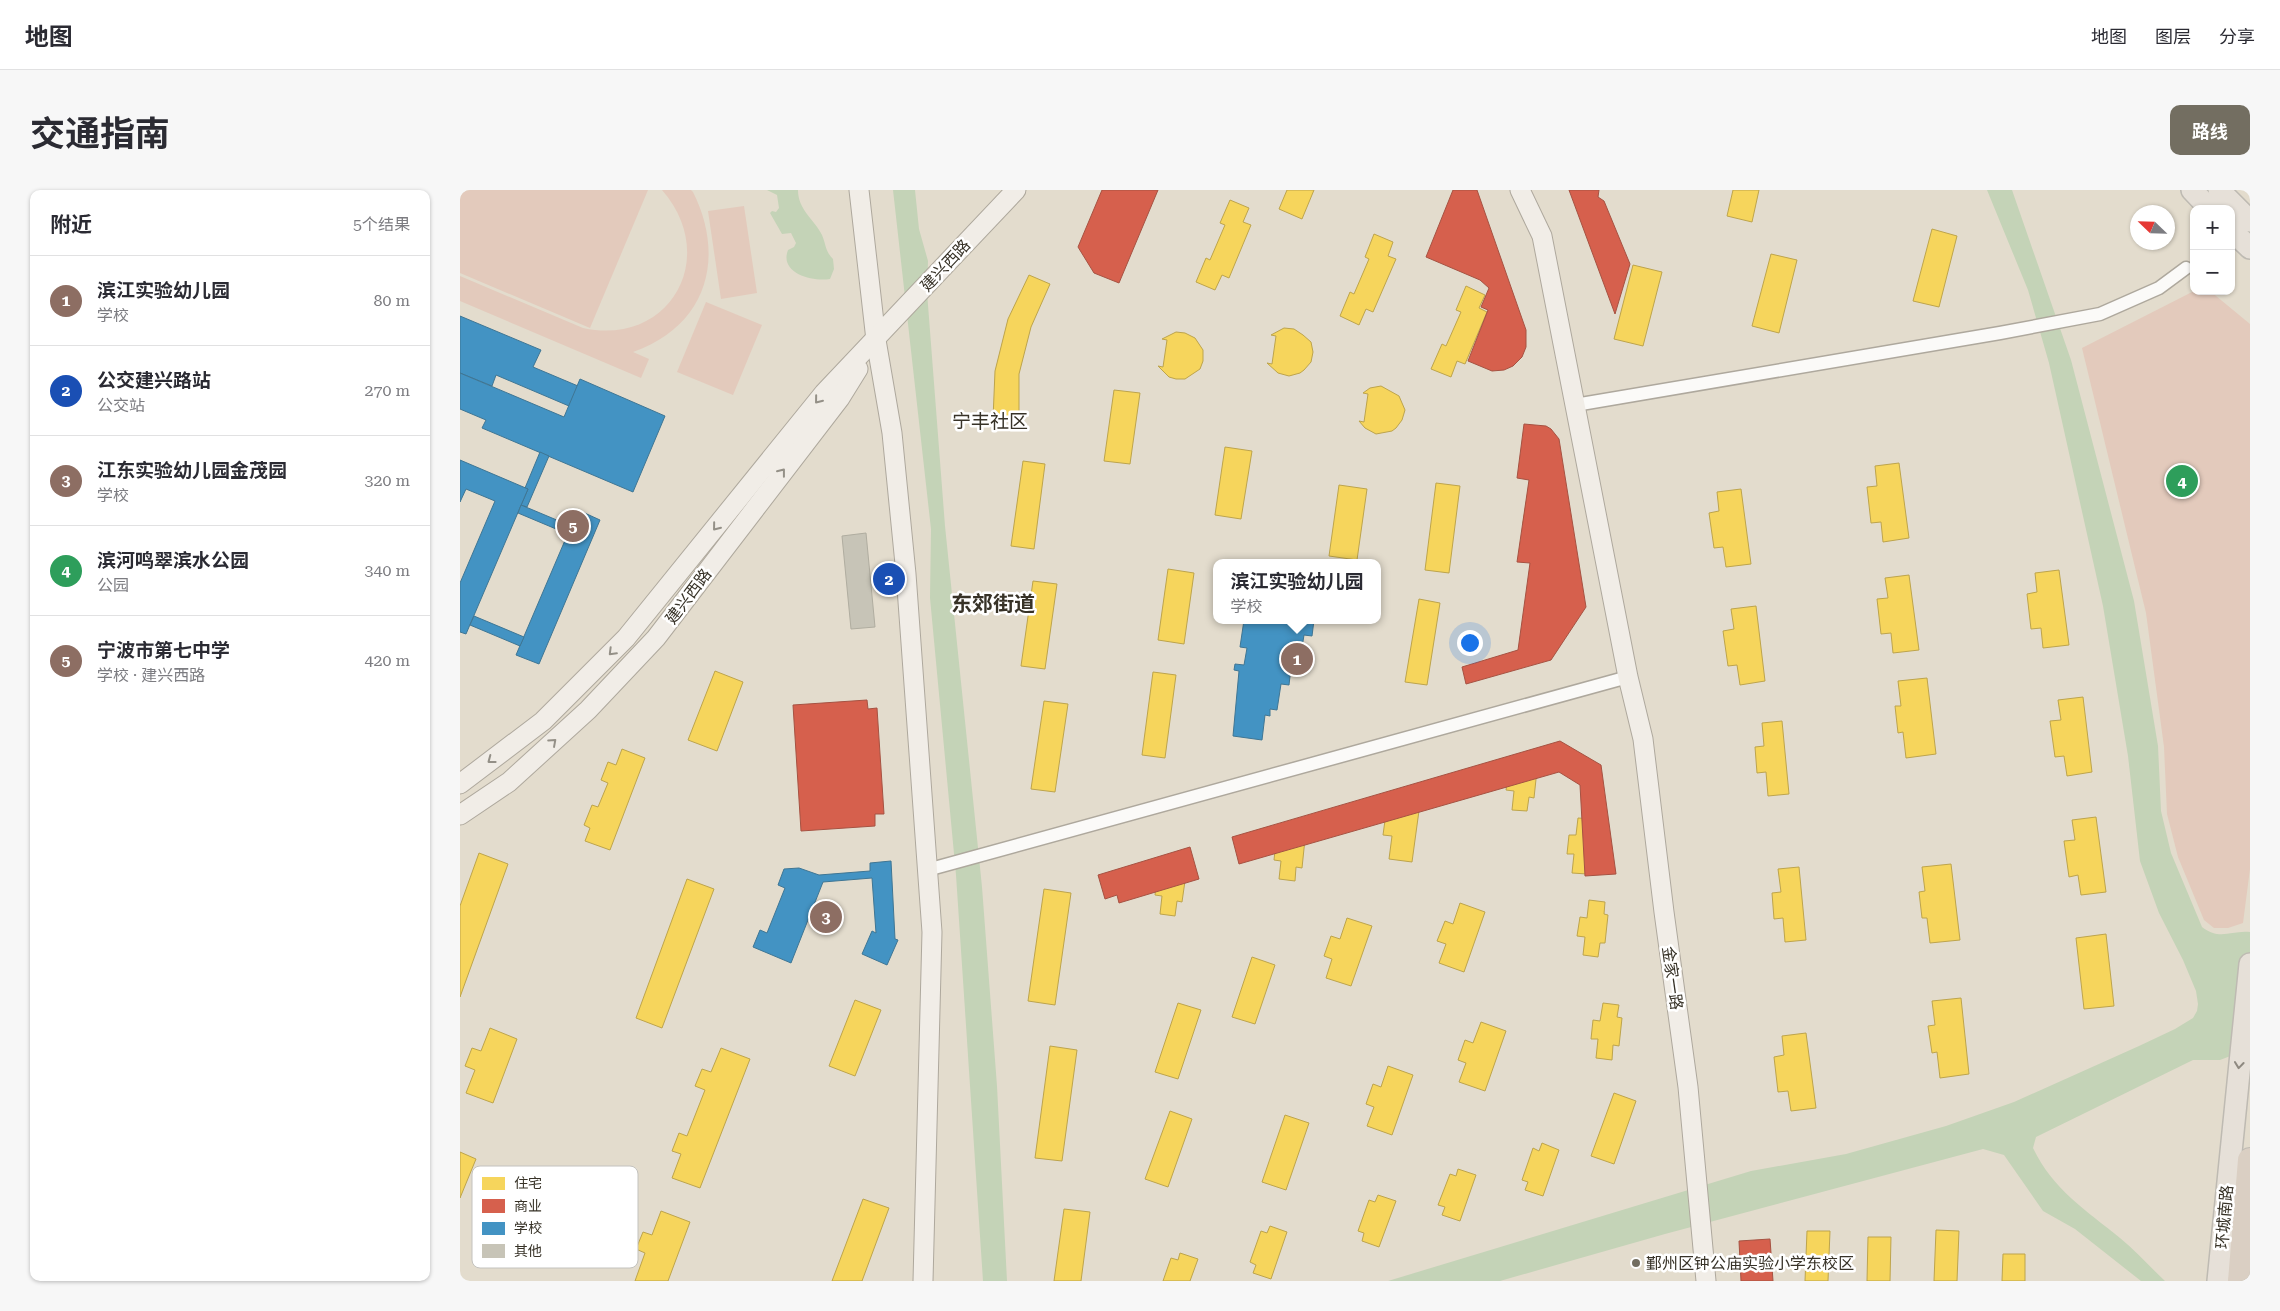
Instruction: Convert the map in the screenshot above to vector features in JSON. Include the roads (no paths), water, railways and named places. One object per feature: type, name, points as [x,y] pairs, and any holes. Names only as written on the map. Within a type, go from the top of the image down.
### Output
[{"type":"highway","points":[[2240,1156],[2241,1281]]},
{"type":"highway","points":[[2241,1281],[2250,1215]]},
{"type":"main road","points":[[2192,190],[2206,205]]},
{"type":"main road","points":[[2219,190],[2250,221]]},
{"type":"main road","points":[[2235,234],[2250,248]]},
{"type":"main road","name":"环城南路","points":[[2218,1281],[2240,1156],[2250,964]]},
{"type":"street","points":[[859,190],[882,334],[906,574],[932,869],[923,1281]]},
{"type":"street","name":"建兴西路","points":[[460,784],[544,721],[626,638],[824,393],[882,334],[1016,190]]},
{"type":"street","name":"金家一路","points":[[1520,190],[1542,236],[1628,677],[1643,739],[1688,1087],[1706,1281]]},
{"type":"street","points":[[1575,405],[2000,333],[2100,314],[2159,288],[2186,268]]},
{"type":"street","name":"建兴西路","points":[[460,815],[509,782],[588,710],[656,638],[840,398],[882,334]]},
{"type":"street","points":[[932,869],[1628,677]]},
{"type":"place","name":"滨河鸣翠滨水公园","points":[[2182,481]]},
{"type":"place","name":"宁波市第七中学","points":[[573,526]]},
{"type":"place","name":"公交建兴路站","points":[[889,579]]},
{"type":"place","name":"滨江实验幼儿园","points":[[1297,659]]},
{"type":"place","name":"江东实验幼儿园金茂园","points":[[826,917]]},
{"type":"place","name":"鄞州区钟公庙实验小学东校区","points":[[1636,1263]]},
{"type":"district","name":"宁丰社区","points":[[990,421]]},
{"type":"district","name":"东郊街道","points":[[993,604]]}]
